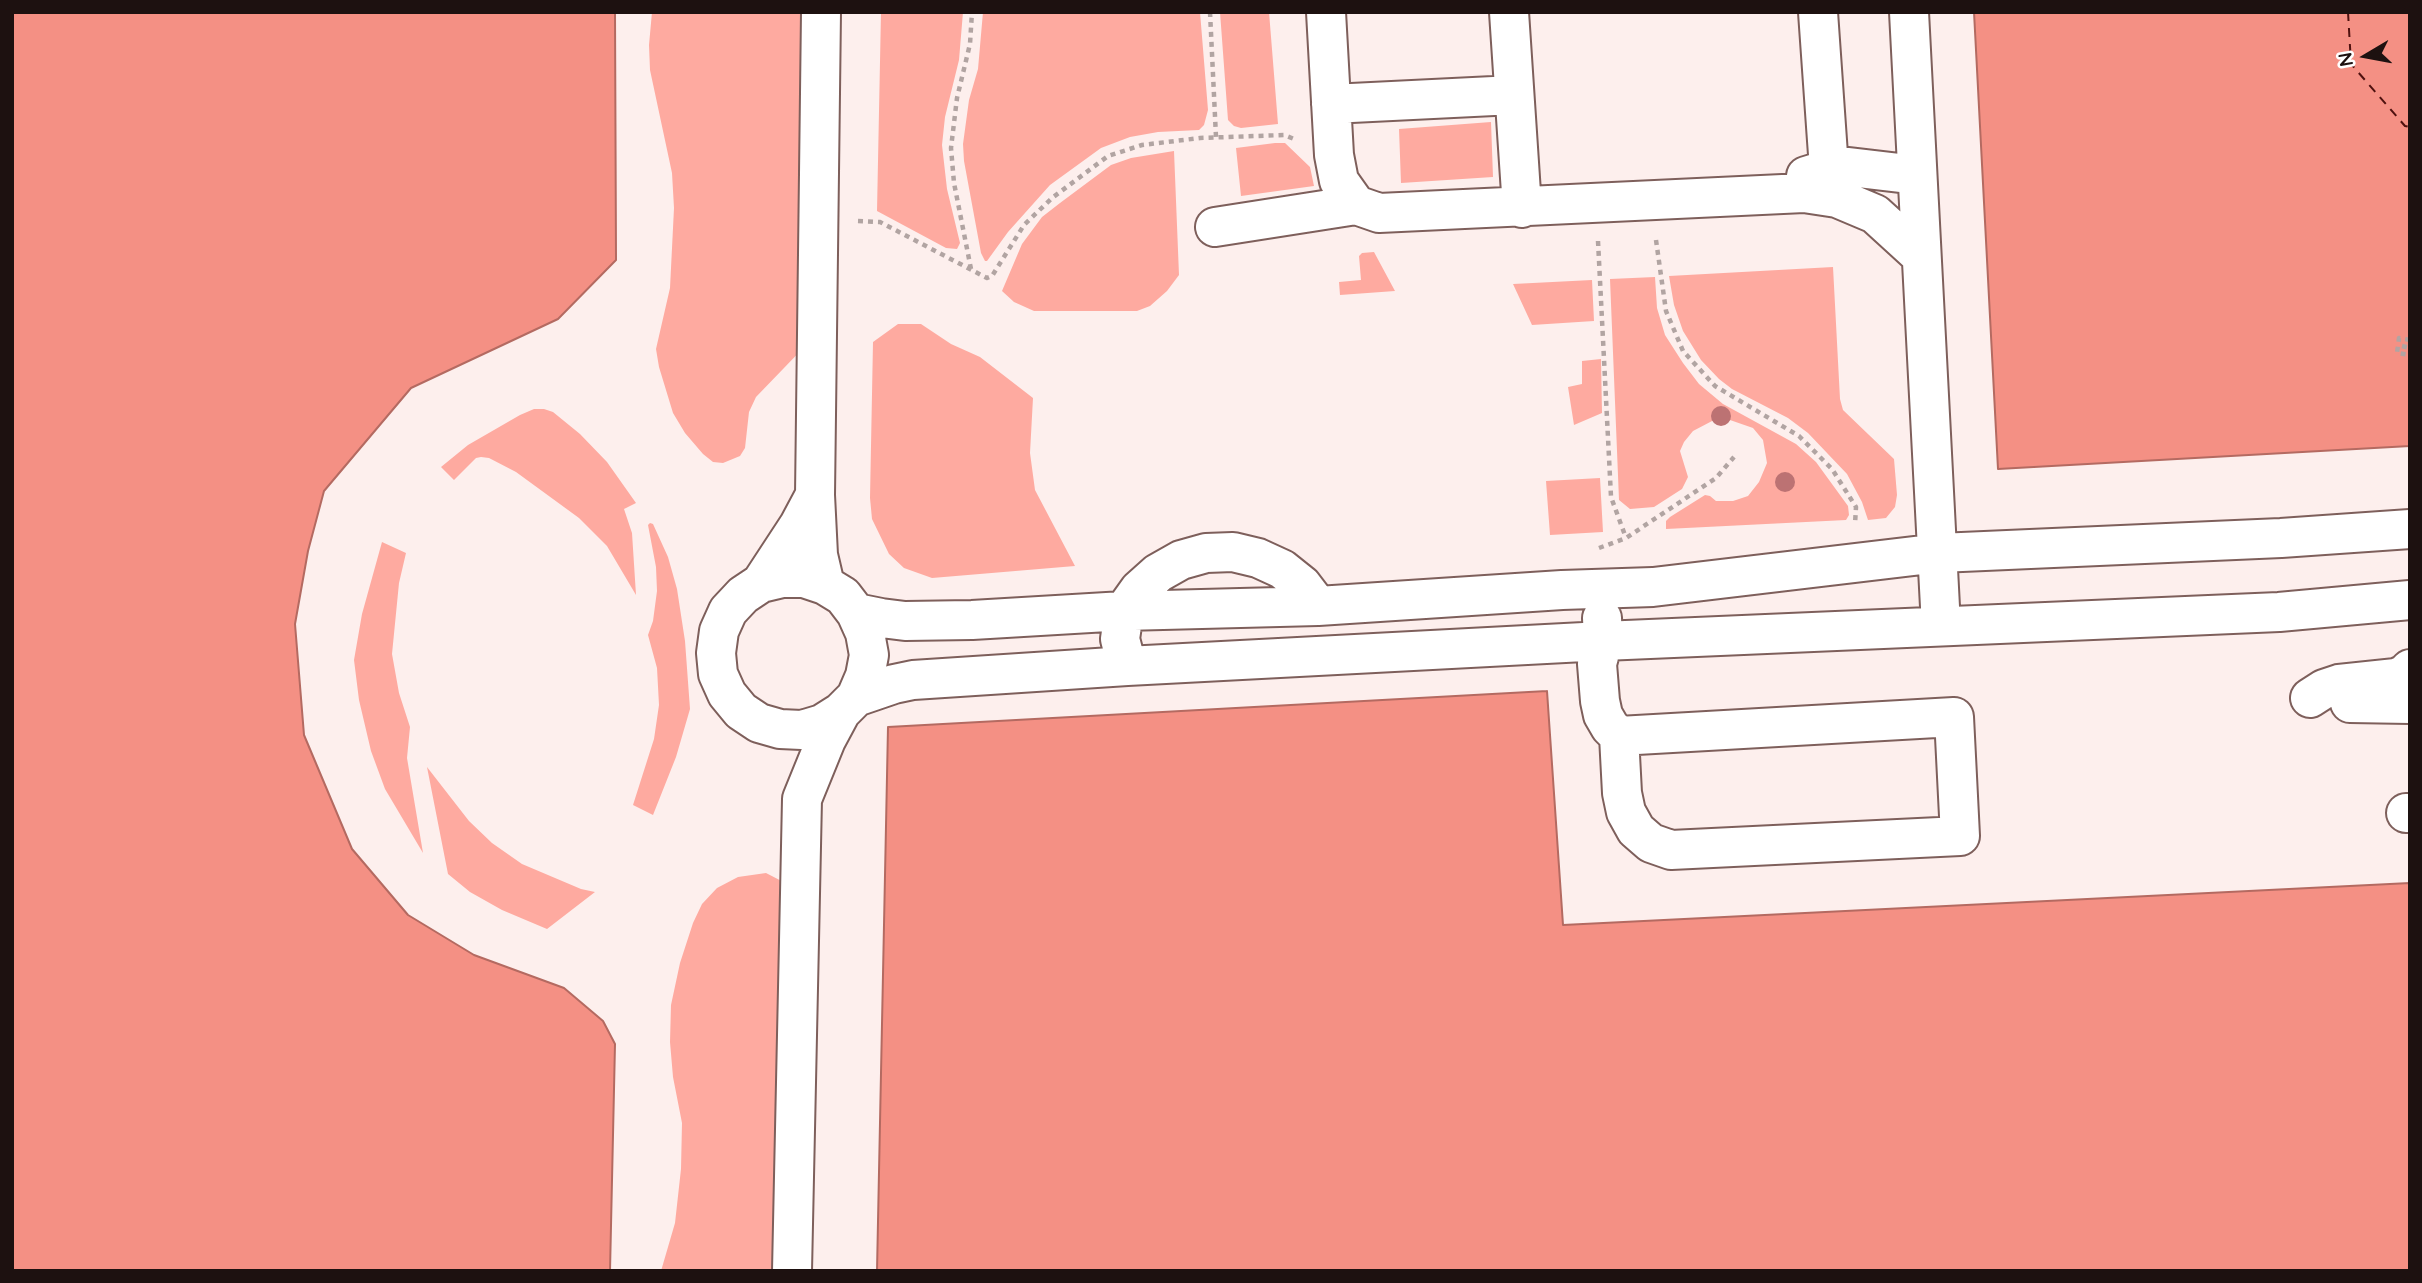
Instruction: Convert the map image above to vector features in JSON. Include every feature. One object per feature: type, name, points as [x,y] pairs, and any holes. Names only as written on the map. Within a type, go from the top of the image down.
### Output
[{"type":"lane","points":[[821,12],[814,495],[818,555],[825,584]]},
{"type":"lane","points":[[1326,12],[1334,155],[1339,181],[1356,205]]},
{"type":"lane","points":[[1509,12],[1522,208]]},
{"type":"lane","points":[[1818,12],[1829,169]]},
{"type":"lane","points":[[1909,12],[1941,626]]},
{"type":"lane","points":[[1331,104],[1514,95]]},
{"type":"lane","points":[[1773,193],[1799,178],[1829,169],[1869,167],[1917,175]]},
{"type":"lane","points":[[1215,227],[1356,205],[1379,214],[1804,193],[1853,203],[1875,215],[1921,256]]},
{"type":"lane","points":[[761,583],[787,545],[814,495]]},
{"type":"lane","points":[[856,613],[905,621],[972,620],[1124,611],[1318,606],[1653,587],[1939,552],[2268,539],[2410,529]]},
{"type":"lane","points":[[1127,666],[1120,639],[1124,611],[1139,590],[1158,573],[1181,560],[1206,553],[1233,552],[1258,558],[1282,569],[1302,585],[1318,606]]},
{"type":"lane","points":[[792,1271],[802,799],[826,740],[848,705],[865,676],[869,655],[865,633],[856,613],[843,596],[825,584],[804,578],[782,578],[761,583],[743,595],[728,611],[719,631],[716,653],[718,674],[727,694],[741,711],[759,723],[780,729],[802,730],[822,724],[848,705],[894,684],[913,680],[1603,640],[2279,612],[2410,600]]},
{"type":"lane","points":[[1601,588],[1603,640],[1615,663],[1621,686],[1623,711],[1619,736],[1622,793],[1626,813],[1636,830],[1651,843],[1671,850],[1960,836],[1954,717],[1619,736]]},
{"type":"lane","points":[[2410,669],[2396,678],[2339,684],[2310,698],[2372,705],[2410,704]]},
{"type":"lane","points":[[759,723],[777,747],[802,799]]},
{"type":"path","points":[[972,12],[970,44],[957,98],[951,148],[954,183],[972,270]]},
{"type":"path","points":[[1210,12],[1216,138]]},
{"type":"path","points":[[818,220],[880,222],[987,278],[992,276],[1024,225],[1052,198],[1108,156],[1142,145],[1284,135],[1334,155]]},
{"type":"path","points":[[1651,200],[1666,311],[1683,351],[1715,386],[1799,436],[1832,469],[1856,508],[1856,523],[1847,542],[1849,565]]},
{"type":"path","points":[[1594,204],[1611,496],[1626,538]]},
{"type":"path","points":[[2410,340],[2399,338],[2397,352],[2410,355]]},
{"type":"path","points":[[2402,346],[2410,348]]},
{"type":"path","points":[[1594,550],[1626,538],[1716,478],[1734,457]]},
{"type":"shaded area","points":[[12,12],[615,12],[616,260],[558,319],[411,388],[324,491],[308,551],[295,624],[304,735],[352,849],[408,915],[474,955],[564,988],[603,1021],[615,1044],[610,1271],[12,1271]]},
{"type":"shaded area","points":[[652,12],[818,12],[811,340],[756,397],[749,412],[745,448],[740,456],[723,463],[713,462],[703,454],[685,433],[673,413],[656,349],[670,288],[674,208],[672,173],[650,70]]},
{"type":"shaded area","points":[[881,12],[963,12],[959,60],[945,117],[942,145],[947,189],[960,243],[957,249],[946,248],[877,211]]},
{"type":"shaded area","points":[[983,12],[1200,12],[1208,110],[1204,125],[1199,130],[1158,132],[1130,137],[1101,148],[1050,185],[1008,232],[987,261],[981,253],[963,144],[969,100],[978,69]]},
{"type":"shaded area","points":[[1220,12],[1269,12],[1278,124],[1241,128],[1228,120]]},
{"type":"shaded area","points":[[1974,12],[2410,12],[2410,446],[1998,469]]},
{"type":"shaded area","points":[[1491,122],[1493,177],[1401,183],[1399,129]]},
{"type":"shaded area","points":[[1285,143],[1310,167],[1314,186],[1241,196],[1236,148]]},
{"type":"shaded area","points":[[1174,151],[1179,275],[1167,291],[1150,306],[1137,311],[1034,311],[1014,302],[1002,291],[1022,244],[1042,217],[1111,165],[1131,158]]},
{"type":"shaded area","points":[[1374,252],[1395,291],[1340,295],[1339,282],[1361,280],[1359,256],[1362,253]]},
{"type":"shaded area","points":[[1833,267],[1840,399],[1843,410],[1894,459],[1897,495],[1895,507],[1886,518],[1868,520],[1847,474],[1808,433],[1788,418],[1732,389],[1701,360],[1683,331],[1674,305],[1669,276]]},
{"type":"shaded area","points":[[1655,277],[1657,308],[1665,335],[1699,384],[1723,404],[1796,444],[1816,462],[1848,506],[1849,515],[1846,520],[1666,529],[1666,521],[1670,517],[1705,495],[1716,501],[1733,501],[1748,496],[1759,482],[1767,463],[1763,440],[1753,428],[1730,420],[1714,420],[1693,431],[1684,442],[1680,451],[1688,477],[1682,489],[1654,507],[1630,509],[1619,500],[1610,279]]},
{"type":"shaded area","points":[[1592,280],[1594,321],[1532,325],[1513,284]]},
{"type":"shaded area","points":[[898,324],[921,324],[951,344],[980,357],[1033,398],[1030,453],[1035,490],[1075,566],[932,578],[904,568],[889,554],[872,519],[870,498],[873,342]]},
{"type":"shaded area","points":[[1601,359],[1602,413],[1574,425],[1568,387],[1582,384],[1582,361]]},
{"type":"shaded area","points":[[534,409],[553,412],[580,434],[607,462],[636,503],[624,509],[632,533],[636,595],[607,546],[579,518],[516,472],[489,458],[481,457],[476,458],[454,480],[441,467],[468,445]]},
{"type":"shaded area","points":[[1600,478],[1603,532],[1550,535],[1546,481]]},
{"type":"shaded area","points":[[653,524],[668,557],[677,589],[685,641],[690,709],[676,757],[653,815],[633,805],[654,739],[659,705],[657,668],[648,635],[657,591],[656,567],[648,525]]},
{"type":"shaded area","points":[[382,542],[406,553],[399,583],[392,654],[399,693],[410,727],[407,758],[423,853],[385,789],[371,751],[359,700],[354,660],[362,614]]},
{"type":"shaded area","points":[[1547,691],[1563,925],[2410,883],[2410,1271],[877,1271],[888,727]]},
{"type":"shaded area","points":[[427,767],[469,821],[492,843],[522,864],[581,889],[595,892],[547,929],[502,910],[470,892],[448,874]]},
{"type":"shaded area","points":[[766,873],[795,888],[784,1271],[661,1271],[675,1223],[681,1169],[682,1123],[673,1077],[670,1042],[671,1005],[680,963],[702,904],[717,888],[738,877]]},
{"type":"ferry route","points":[[2348,12],[2351,64],[2405,126],[2410,127]]}]
